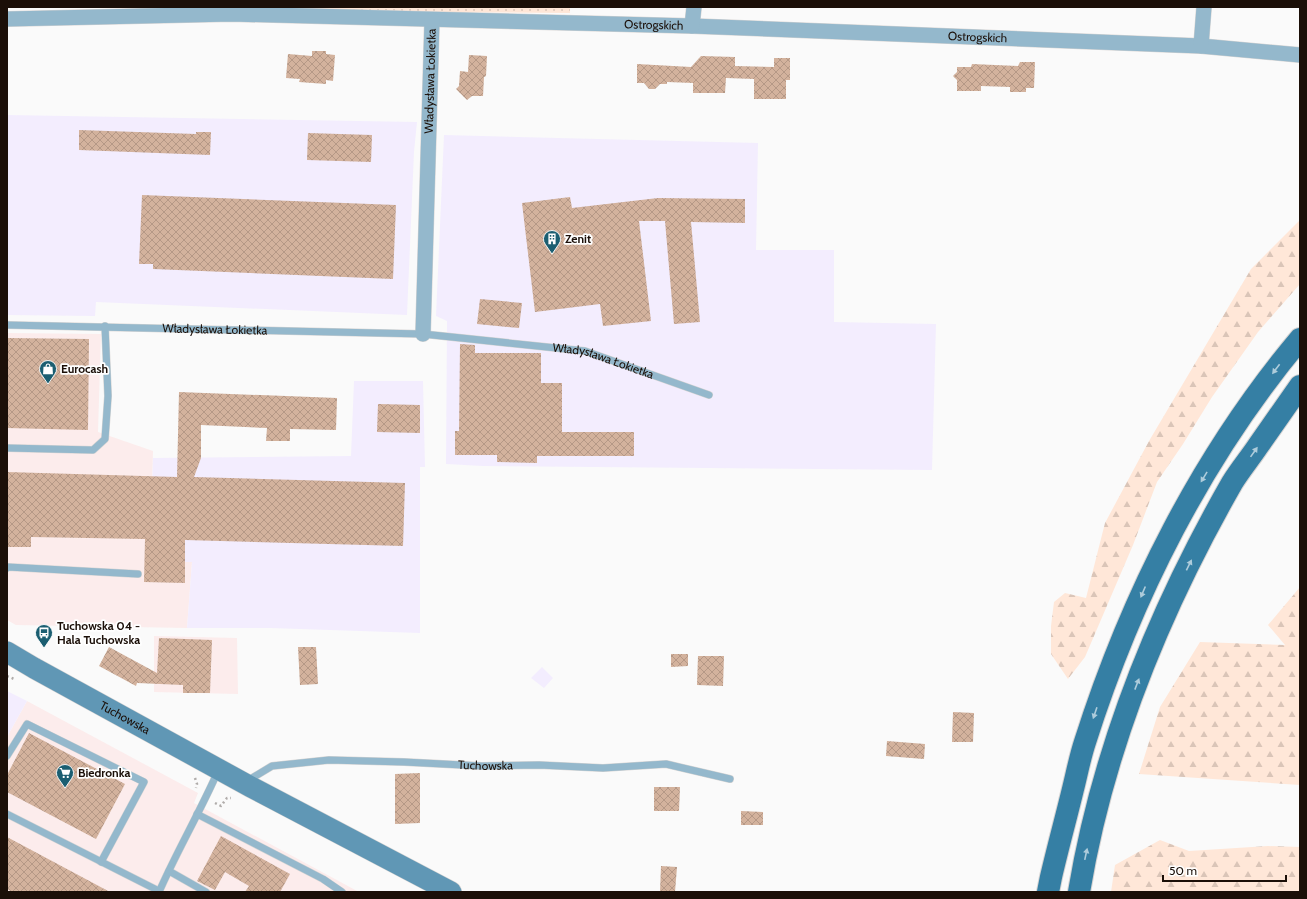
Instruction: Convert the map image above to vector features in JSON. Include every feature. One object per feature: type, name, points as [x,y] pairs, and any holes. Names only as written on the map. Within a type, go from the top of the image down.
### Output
[{"type":"main road","points":[[1048,892],[1085,744],[1102,692],[1150,577],[1179,518],[1220,449],[1250,404],[1300,338]]},
{"type":"main road","points":[[1079,892],[1085,854],[1102,787],[1122,723],[1155,637],[1192,560],[1233,482],[1300,386]]},
{"type":"street","points":[[692,26],[694,7]]},
{"type":"street","points":[[1202,46],[1204,7]]},
{"type":"street","name":"Ostrogskich","points":[[7,19],[232,14],[692,26],[1202,46],[1300,55]]},
{"type":"street","name":"Władysława Łokietka","points":[[423,334],[432,20]]},
{"type":"street","name":"Tuchowska","points":[[7,652],[244,783],[451,892]]},
{"type":"lane","name":"Władysława Łokietka","points":[[7,325],[423,334],[585,351],[709,395]]},
{"type":"lane","points":[[7,448],[93,450],[105,439],[108,396],[105,326]]},
{"type":"lane","points":[[7,568],[138,574]]},
{"type":"lane","points":[[7,756],[27,724],[144,782],[101,862]]},
{"type":"lane","name":"Tuchowska","points":[[244,783],[272,766],[328,760],[482,766],[539,765],[603,768],[666,764],[730,779]]},
{"type":"lane","points":[[7,814],[159,892],[197,814],[206,799],[219,769]]},
{"type":"lane","points":[[197,814],[323,879],[342,892]]},
{"type":"lane","points":[[169,872],[206,892]]},
{"type":"shaded area","points":[[7,115],[417,122],[414,152],[407,315],[96,302],[95,316],[7,315]]},
{"type":"shaded area","points":[[444,135],[758,143],[756,250],[834,250],[834,322],[936,324],[932,470],[483,466],[446,464],[447,321],[436,316]]},
{"type":"shaded area","points":[[7,333],[101,334],[98,432],[153,451],[150,561],[192,562],[187,628],[16,625],[7,620]]},
{"type":"shaded area","points":[[354,381],[423,381],[425,467],[420,467],[420,633],[270,628],[187,628],[192,562],[150,562],[153,458],[351,456]]},
{"type":"shaded area","points":[[154,636],[237,638],[238,694],[154,692]]},
{"type":"shaded area","points":[[542,667],[553,678],[544,688],[531,678]]},
{"type":"shaded area","points":[[7,691],[27,701],[7,737]]},
{"type":"shaded area","points":[[27,701],[198,793],[194,803],[359,892],[7,892],[7,737]]},
{"type":"green space","points":[[203,7],[570,7],[570,13],[203,10]]},
{"type":"green space","points":[[1300,220],[1300,284],[1258,332],[1212,397],[1157,482],[1133,545],[1085,657],[1068,679],[1051,654],[1051,626],[1054,602],[1065,593],[1086,598],[1105,523],[1149,441],[1251,269]]},
{"type":"green space","points":[[1300,587],[1300,785],[1139,774],[1160,707],[1200,642],[1285,645],[1268,625]]},
{"type":"green space","points":[[1160,840],[1189,851],[1268,846],[1300,847],[1300,892],[1111,892],[1115,865]]},
{"type":"building","points":[[312,51],[326,51],[326,54],[335,55],[333,81],[326,80],[326,84],[299,82],[300,79],[286,78],[288,54],[312,56]]},
{"type":"building","points":[[469,55],[487,56],[483,96],[472,96],[467,100],[456,89],[459,86],[460,71],[468,72]]},
{"type":"building","points":[[701,56],[735,57],[735,66],[774,67],[774,58],[790,58],[790,80],[786,80],[786,99],[754,99],[754,79],[726,78],[725,93],[693,93],[693,83],[667,82],[667,84],[660,84],[655,89],[649,89],[644,83],[637,83],[637,64],[691,67]]},
{"type":"building","points":[[1020,62],[1035,62],[1034,88],[1026,88],[1026,92],[1010,92],[1010,87],[981,86],[981,91],[957,91],[957,80],[953,76],[957,72],[957,67],[971,67],[972,64],[1018,66]]},
{"type":"building","points":[[79,130],[196,134],[196,132],[211,132],[210,155],[79,150]]},
{"type":"building","points":[[308,133],[372,135],[371,162],[307,160]]},
{"type":"building","points":[[142,195],[396,205],[393,279],[153,269],[153,264],[139,264]]},
{"type":"building","points":[[570,197],[572,208],[658,198],[745,199],[745,223],[691,222],[700,322],[674,324],[665,221],[639,221],[651,321],[603,326],[600,304],[535,312],[522,203]]},
{"type":"building","points":[[480,299],[522,303],[519,328],[477,324]]},
{"type":"building","name":"Eurocash","points":[[7,338],[89,339],[88,430],[7,428]]},
{"type":"building","points":[[460,344],[475,345],[475,353],[541,353],[541,383],[562,383],[562,432],[634,432],[634,456],[537,456],[537,463],[497,462],[497,455],[455,455],[455,431],[459,431]]},
{"type":"building","points":[[179,392],[337,398],[336,430],[290,429],[290,441],[266,441],[267,428],[201,425],[201,458],[194,477],[405,483],[403,546],[185,540],[185,583],[144,582],[145,539],[31,537],[31,547],[7,547],[7,472],[177,477]]},
{"type":"building","points":[[378,404],[420,405],[420,433],[377,432]]},
{"type":"building","points":[[159,638],[212,640],[210,693],[183,693],[183,685],[137,683],[136,686],[99,666],[109,647],[157,673]]},
{"type":"building","points":[[298,647],[316,647],[318,684],[300,685]]},
{"type":"building","points":[[671,654],[688,654],[688,666],[671,667]]},
{"type":"building","points":[[698,656],[724,656],[723,686],[697,685]]},
{"type":"building","points":[[953,712],[974,713],[973,742],[952,742]]},
{"type":"building","name":"Biedronka","points":[[29,733],[125,784],[96,839],[7,792],[7,775]]},
{"type":"building","points":[[887,741],[925,744],[924,759],[886,756]]},
{"type":"building","points":[[420,773],[420,823],[395,824],[395,774]]},
{"type":"building","points":[[654,787],[680,787],[679,811],[654,811]]},
{"type":"building","points":[[741,811],[763,812],[763,825],[741,825]]},
{"type":"building","points":[[221,836],[290,874],[280,892],[245,892],[249,886],[225,872],[215,890],[197,881]]},
{"type":"building","points":[[7,837],[110,892],[12,892],[7,889]]},
{"type":"building","points":[[661,866],[677,867],[675,892],[660,892]]},
{"type":"place","name":"Zenit","points":[[552,254]]},
{"type":"place","name":"Eurocash","points":[[48,384]]},
{"type":"place","name":"Tuchowska 04 - Hala Tuchowska","points":[[44,648]]},
{"type":"place","name":"Biedronka","points":[[65,788]]}]
